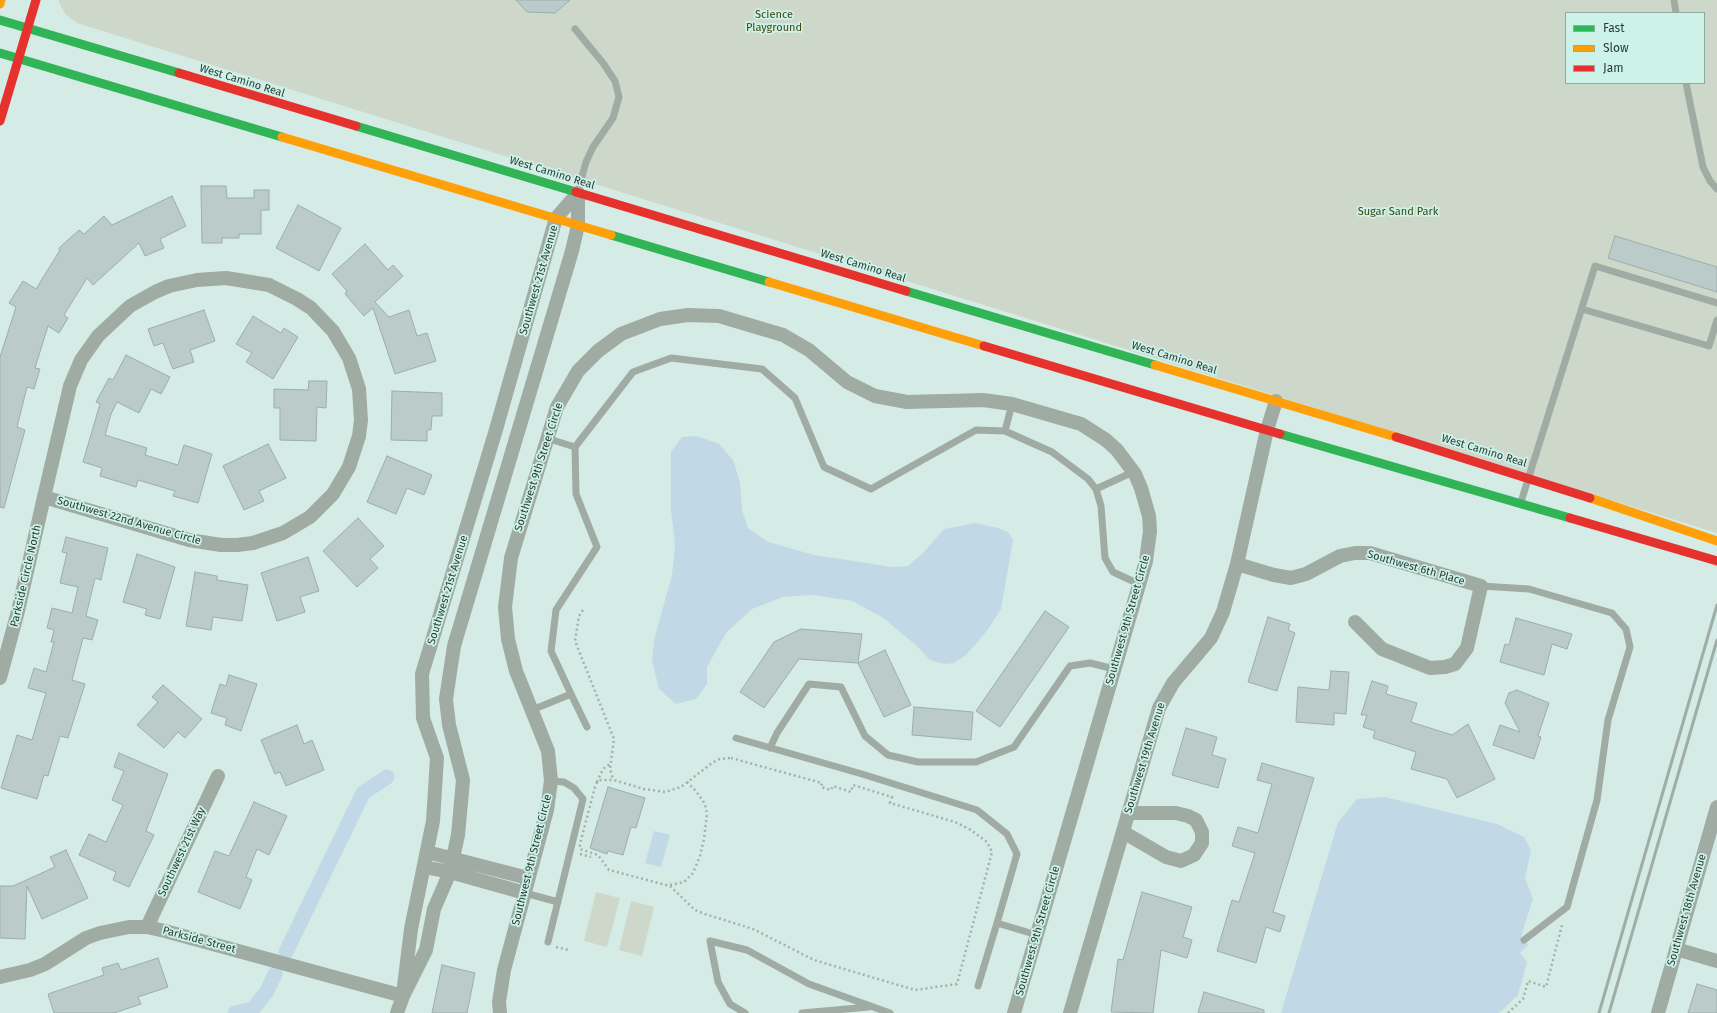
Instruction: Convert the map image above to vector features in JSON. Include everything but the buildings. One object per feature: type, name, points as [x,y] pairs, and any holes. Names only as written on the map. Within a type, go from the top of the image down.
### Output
[{"type":"street","points":[[0,4],[1,0]]},
{"type":"street","points":[[0,121],[36,0]]},
{"type":"street","name":"West Camino Real","points":[[0,20],[1530,478],[1717,541]]},
{"type":"street","points":[[0,53],[1267,430],[1717,561]]},
{"type":"street","name":"Southwest 21st Avenue","points":[[403,996],[411,929],[433,821],[437,758],[423,718],[422,674],[495,433],[556,218],[578,193]]},
{"type":"street","name":"Southwest 21st Avenue","points":[[397,1013],[403,996],[426,950],[434,909],[451,865],[461,815],[463,780],[449,725],[446,699],[454,646],[572,251],[578,225],[578,193]]},
{"type":"street","name":"Southwest 22nd Avenue Circle","points":[[211,278],[240,279],[269,285],[288,294],[310,308],[333,330],[349,358],[359,389],[361,420],[355,452],[349,467],[333,494],[322,506],[297,526],[283,533],[247,544],[221,545],[205,543],[44,497],[66,400],[82,360],[98,336],[113,320],[130,306],[155,292],[183,282],[211,278]]},
{"type":"street","name":"Southwest 9th Street Circle","points":[[500,1013],[501,981],[547,810],[551,781],[548,751],[511,655],[506,623],[506,591],[511,558],[546,438],[557,407],[566,388],[578,371],[598,350],[621,334],[646,323],[674,316],[688,315],[719,316],[782,335],[809,350],[847,382],[876,396],[907,402],[983,400],[1012,404],[1067,419],[1094,432],[1117,450],[1133,472],[1146,502],[1150,531],[1146,561],[1014,1013]]},
{"type":"street","name":"Southwest 19th Avenue","points":[[1070,1013],[1159,708],[1172,683],[1203,650],[1214,632],[1223,612],[1237,564],[1267,430],[1276,401]]},
{"type":"street","name":"Parkside Circle North","points":[[0,678],[18,611],[44,497]]},
{"type":"street","name":"Southwest 6th Place","points":[[1237,564],[1290,578],[1306,574],[1340,556],[1355,553],[1370,553],[1481,586]]},
{"type":"street","points":[[1355,622],[1382,649],[1430,668],[1445,667],[1455,664],[1467,648],[1481,586]]},
{"type":"street","name":"Southwest 21st Way","points":[[147,927],[218,776]]},
{"type":"street","name":"Southwest 18th Avenue","points":[[1658,1013],[1717,807]]},
{"type":"street","points":[[1123,832],[1166,857],[1181,861],[1194,855],[1202,843],[1202,832],[1196,820],[1188,816],[1176,813],[1128,813]]},
{"type":"street","points":[[427,852],[451,865],[524,893]]},
{"type":"street","points":[[424,866],[451,865],[528,878]]},
{"type":"street","name":"Parkside Street","points":[[0,977],[45,964],[86,938],[100,933],[128,927],[147,927],[403,996]]},
{"type":"street","points":[[1676,949],[1717,961]]},
{"type":"lane","points":[[1674,0],[1676,12]]},
{"type":"lane","points":[[575,29],[603,63],[615,81],[619,98],[614,118],[593,147],[586,162],[578,193]]},
{"type":"lane","points":[[1686,84],[1703,167],[1710,181],[1717,189]]},
{"type":"lane","points":[[1521,504],[1595,266],[1717,303]]},
{"type":"lane","points":[[1582,309],[1709,346],[1717,320]]},
{"type":"lane","points":[[588,727],[551,651],[556,610],[597,547],[576,494],[575,447],[633,372],[671,358],[762,369],[795,398],[824,466],[871,489],[976,430],[1006,431],[1052,452],[1088,479],[1096,489],[1101,506],[1105,558],[1113,572],[1139,584]]},
{"type":"lane","points":[[1006,431],[1012,404]]},
{"type":"lane","points":[[546,438],[575,447]]},
{"type":"lane","points":[[1096,489],[1133,472]]},
{"type":"lane","points":[[1481,586],[1529,589],[1612,613],[1626,629],[1630,647],[1608,720],[1597,800],[1567,907],[1524,940]]},
{"type":"lane","points":[[770,748],[777,733],[809,684],[841,687],[864,736],[888,755],[918,762],[976,762],[1014,747],[1070,666],[1090,664],[1114,669]]},
{"type":"lane","points":[[532,710],[571,694]]},
{"type":"lane","points":[[736,738],[862,774],[977,810],[1007,834],[1017,854],[978,986]]},
{"type":"lane","points":[[548,942],[584,799],[574,788],[564,782],[551,781]]},
{"type":"lane","points":[[524,893],[558,902]]},
{"type":"lane","points":[[997,923],[1037,935]]},
{"type":"lane","points":[[745,1013],[730,1004],[718,982],[710,940],[747,950],[809,984],[890,1013]]},
{"type":"lane","points":[[802,1013],[871,1006]]},
{"type":"path","points":[[583,610],[578,616],[575,641],[614,739],[610,764],[611,774],[614,780]]},
{"type":"path","points":[[597,782],[605,779],[614,780],[644,789],[664,792],[681,787],[712,763],[720,759],[731,758],[822,783],[821,787],[831,790],[833,786],[851,792],[853,785],[892,797],[890,803],[955,822],[971,830],[987,842],[992,852],[957,984],[915,990],[814,960],[754,929],[705,914],[687,904],[679,892],[670,886],[609,870],[598,855],[580,850],[580,844],[597,782],[603,769],[610,764]]},
{"type":"path","points":[[670,886],[684,882],[693,873],[700,856],[704,839],[707,814],[705,804],[696,791],[687,782]]},
{"type":"path","points":[[1508,1013],[1523,999],[1528,981],[1546,986],[1567,907]]},
{"type":"path","points":[[555,947],[569,950]]},
{"type":"green space","name":"Sugar Sand Park","points":[[59,0],[1717,0],[1717,533],[77,23],[66,15],[59,3]]},
{"type":"green space","points":[[596,892],[620,898],[607,947],[584,941]]},
{"type":"green space","points":[[631,901],[654,907],[642,956],[619,950]]},
{"type":"water","points":[[697,436],[719,444],[733,460],[740,482],[742,510],[748,528],[768,542],[814,555],[893,567],[908,566],[923,553],[944,529],[975,523],[998,528],[1008,532],[1013,540],[1001,609],[986,632],[966,655],[954,663],[945,664],[930,660],[917,646],[882,617],[852,601],[813,595],[783,597],[752,609],[726,633],[707,667],[707,684],[696,699],[676,704],[659,689],[652,660],[654,640],[672,575],[675,545],[671,510],[671,452],[682,437]]},
{"type":"water","points":[[1385,797],[1497,824],[1524,837],[1531,850],[1525,878],[1533,899],[1521,936],[1528,945],[1520,953],[1527,962],[1518,995],[1499,1013],[1281,1013],[1338,822],[1357,799]]},
{"type":"water","points":[[654,831],[670,835],[661,867],[645,863]]},
{"type":"waterway","points":[[286,952],[363,793],[387,777]]},
{"type":"waterway","points":[[235,1013],[253,1009],[267,991],[275,974]]},
{"type":"railway","points":[[1599,1013],[1717,605]]},
{"type":"railway","points":[[1609,1013],[1717,640]]},
{"type":"traffic: fast","points":[[0,20],[179,73]]},
{"type":"traffic: fast","points":[[0,53],[282,137]]},
{"type":"traffic: fast","points":[[356,126],[576,192]]},
{"type":"traffic: fast","points":[[611,235],[769,282]]},
{"type":"traffic: fast","points":[[906,291],[1155,365]]},
{"type":"traffic: fast","points":[[1280,434],[1570,518]]},
{"type":"traffic: slow","points":[[0,4],[1,0]]},
{"type":"traffic: slow","points":[[282,137],[611,235]]},
{"type":"traffic: slow","points":[[769,282],[984,346]]},
{"type":"traffic: slow","points":[[1155,365],[1396,437]]},
{"type":"traffic: slow","points":[[1590,498],[1717,541]]},
{"type":"traffic: jam","points":[[0,121],[36,0]]},
{"type":"traffic: jam","points":[[179,73],[356,126]]},
{"type":"traffic: jam","points":[[576,192],[906,291]]},
{"type":"traffic: jam","points":[[984,346],[1280,434]]},
{"type":"traffic: jam","points":[[1396,437],[1590,498]]},
{"type":"traffic: jam","points":[[1570,518],[1717,561]]},
{"type":"park label","name":"Science Playground","points":[[774,21]]}]
